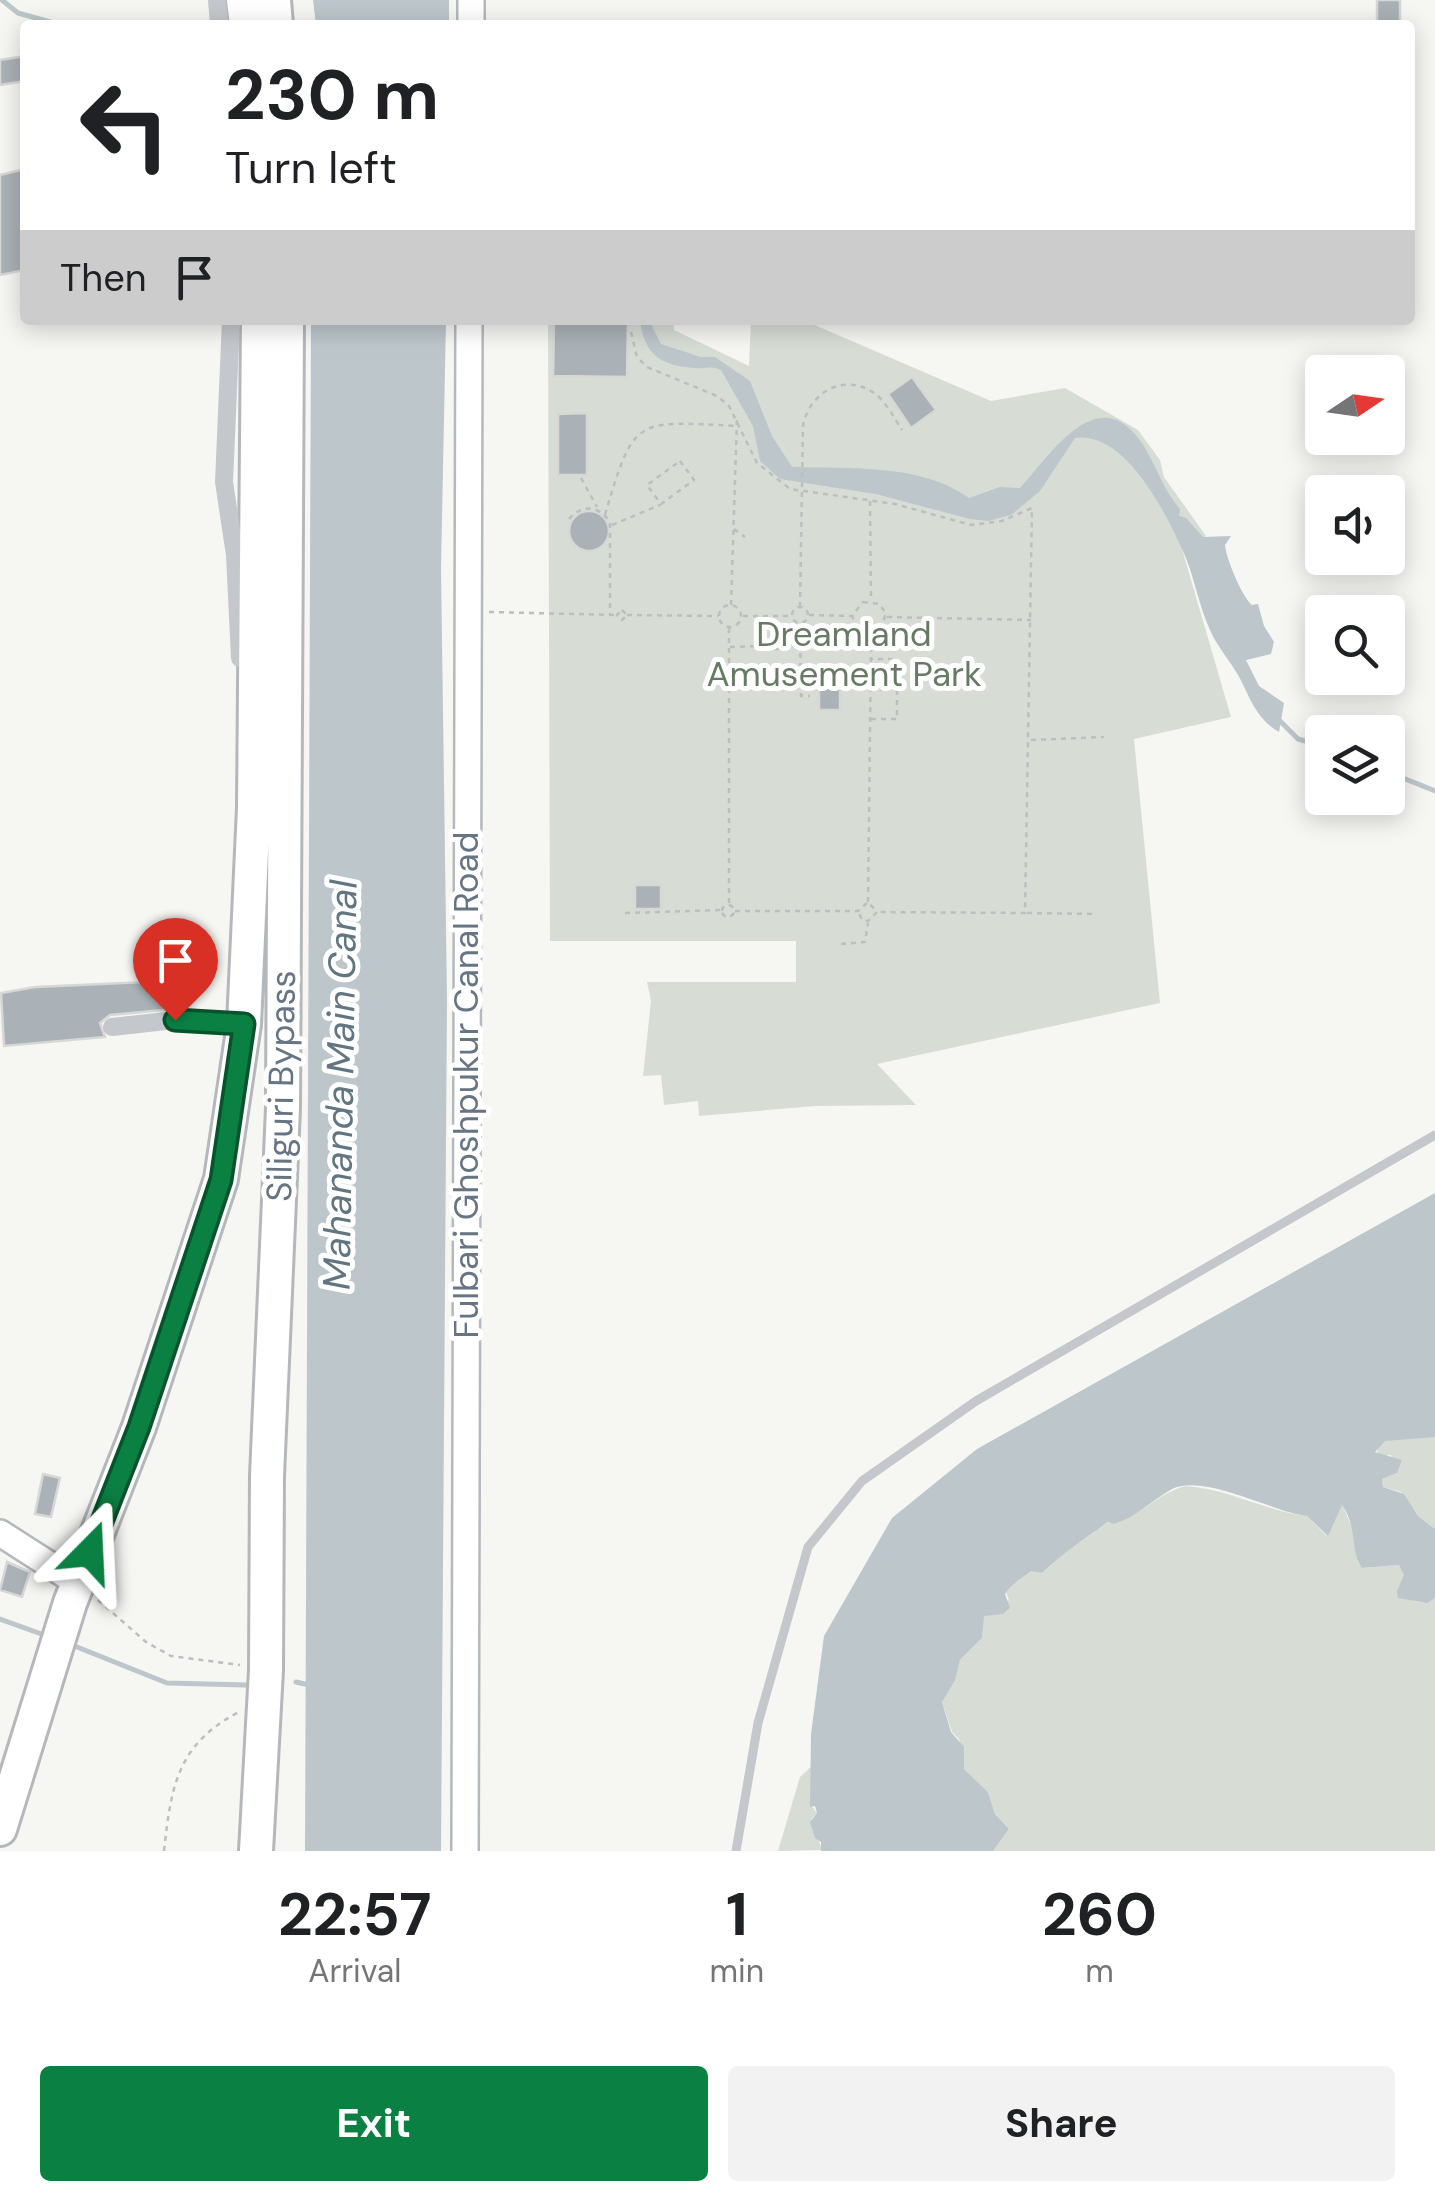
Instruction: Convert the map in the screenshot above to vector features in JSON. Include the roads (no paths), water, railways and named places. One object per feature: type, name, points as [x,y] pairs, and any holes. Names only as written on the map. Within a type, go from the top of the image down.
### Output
[{"type":"highway","points":[[0,1830],[47,1669],[139,1427],[221,1180],[244,1024],[254,808],[258,325]]},
{"type":"highway","name":"Siliguri Bypass","points":[[256,1851],[266,1670],[267,1476],[283,1108],[287,325]]},
{"type":"street","points":[[231,325],[224,482],[235,554],[240,662],[252,738]]},
{"type":"street","name":"Fulbari Ghoshpukur Canal Road","points":[[465,1851],[469,325]]},
{"type":"street","points":[[112,1027],[175,1020],[244,1024]]},
{"type":"street","points":[[0,1533],[74,1593]]},
{"type":"lane","points":[[736,1851],[758,1723],[808,1547],[862,1481],[976,1401],[1435,1135]]},
{"type":"water","points":[[313,0],[449,0],[449,20],[315,20]]},
{"type":"water","name":"Mahananda Main Canal","points":[[311,325],[446,325],[441,568],[447,1000],[441,1851],[305,1851]]},
{"type":"water","points":[[641,325],[652,325],[661,344],[701,357],[715,357],[750,381],[772,436],[792,467],[907,473],[950,487],[969,498],[1000,487],[1020,488],[1063,440],[1095,419],[1112,419],[1128,427],[1145,448],[1180,509],[1179,516],[1186,518],[1203,537],[1231,536],[1225,545],[1231,568],[1248,601],[1258,604],[1264,626],[1274,642],[1271,654],[1246,660],[1259,686],[1284,703],[1279,732],[1257,712],[1212,635],[1186,559],[1154,495],[1126,460],[1110,447],[1093,439],[1075,438],[1040,491],[1011,515],[988,521],[876,494],[780,479],[760,461],[753,426],[721,370],[664,361],[650,350]]},
{"type":"water","points":[[1435,1193],[1435,1437],[1385,1441],[1375,1452],[1402,1460],[1397,1473],[1382,1479],[1383,1487],[1404,1494],[1418,1516],[1435,1529],[1435,1598],[1427,1603],[1398,1598],[1404,1575],[1399,1565],[1362,1568],[1342,1505],[1328,1536],[1307,1516],[1240,1495],[1202,1486],[1172,1489],[1130,1517],[1114,1524],[1108,1522],[1042,1573],[1031,1571],[1017,1581],[1005,1594],[1010,1608],[1003,1614],[984,1616],[982,1638],[960,1660],[955,1680],[942,1702],[951,1732],[964,1747],[964,1769],[988,1792],[995,1814],[1009,1829],[993,1851],[821,1851],[821,1842],[815,1838],[810,1822],[817,1813],[815,1806],[810,1807],[811,1734],[824,1636],[892,1518],[977,1449]]},
{"type":"waterway","points":[[2,0],[18,13],[43,20]]},
{"type":"waterway","points":[[1279,720],[1305,741]]},
{"type":"waterway","points":[[1405,779],[1435,791]]},
{"type":"waterway","points":[[0,1619],[47,1636]]},
{"type":"waterway","points":[[72,1645],[167,1683],[246,1685]]},
{"type":"waterway","points":[[296,1682],[305,1684]]},
{"type":"park label","name":"Dreamland Amusement Park","points":[[844,654]]}]
